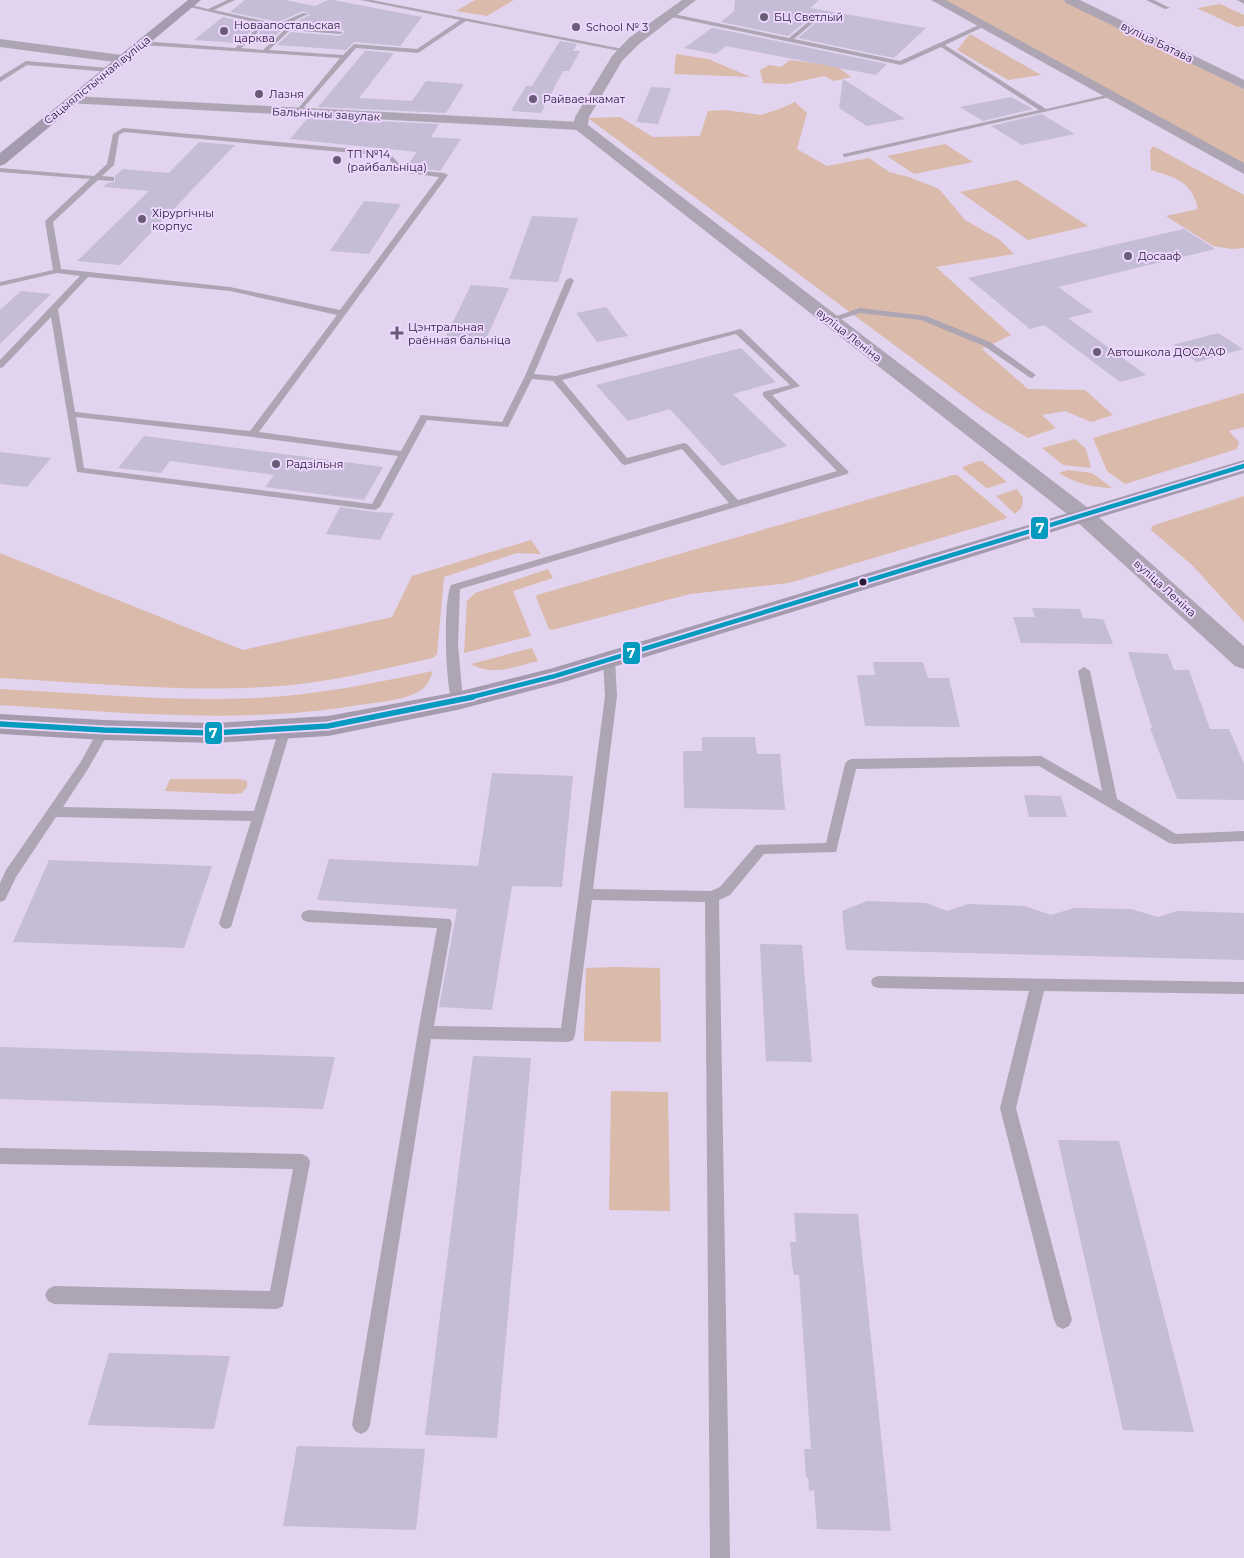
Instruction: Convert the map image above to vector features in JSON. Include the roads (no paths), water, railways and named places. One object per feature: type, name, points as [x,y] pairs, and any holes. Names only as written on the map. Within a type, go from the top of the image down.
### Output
[{"type":"main road","name":"Сацыялістычная вуліца","points":[[0,161],[108,70],[192,3]]},
{"type":"main road","points":[[0,724],[213,734],[328,726],[457,701],[609,660],[1244,466]]},
{"type":"street","points":[[580,126],[582,117],[617,59],[625,50],[668,15],[690,0]]},
{"type":"street","points":[[937,0],[1244,169]]},
{"type":"street","name":"вуліца Батава","points":[[1070,0],[1244,85]]},
{"type":"street","points":[[0,43],[122,59]]},
{"type":"street","name":"Бальнічны завулак","points":[[72,100],[580,126]]},
{"type":"street","name":"вуліца Леніна","points":[[580,126],[1084,516],[1244,660]]},
{"type":"lane","points":[[210,10],[232,0]]},
{"type":"lane","points":[[363,0],[625,50]]},
{"type":"lane","points":[[1149,0],[1168,8]]},
{"type":"lane","points":[[1240,0],[1244,2]]},
{"type":"lane","points":[[192,3],[210,10],[289,28],[340,32]]},
{"type":"lane","points":[[279,26],[305,14]]},
{"type":"lane","points":[[668,15],[901,63],[982,25]]},
{"type":"lane","points":[[791,39],[818,16]]},
{"type":"lane","points":[[298,112],[354,46],[418,51],[466,19]]},
{"type":"lane","points":[[265,52],[289,28]]},
{"type":"lane","points":[[236,50],[256,31]]},
{"type":"lane","points":[[142,43],[345,57]]},
{"type":"lane","points":[[940,44],[1045,111]]},
{"type":"lane","points":[[0,80],[26,63],[108,70]]},
{"type":"lane","points":[[845,155],[1110,96]]},
{"type":"lane","points":[[57,271],[50,221],[110,165],[116,134],[123,130],[388,154],[402,171],[444,175],[253,434]]},
{"type":"lane","points":[[0,170],[111,180]]},
{"type":"lane","points":[[0,284],[57,271],[230,289],[340,314]]},
{"type":"lane","points":[[0,365],[86,274]]},
{"type":"lane","points":[[54,309],[80,470],[375,507],[424,417],[505,425],[529,376],[570,280]]},
{"type":"lane","points":[[829,320],[860,310],[923,318],[986,344],[1032,375]]},
{"type":"lane","points":[[457,701],[452,662],[452,611],[456,587],[844,472],[766,394],[796,386],[738,331],[556,379],[529,376]]},
{"type":"lane","points":[[556,379],[625,462],[684,446],[736,504]]},
{"type":"lane","points":[[71,414],[253,434],[404,454]]},
{"type":"lane","points":[[425,1032],[568,1035],[608,726],[610,696],[609,660]]},
{"type":"lane","points":[[1084,671],[1111,802]]},
{"type":"lane","points":[[226,923],[285,729]]},
{"type":"lane","points":[[0,896],[5,874],[53,812],[84,766],[104,730]]},
{"type":"lane","points":[[585,894],[712,897],[725,891],[761,849],[831,848],[851,764],[1040,761],[1174,839],[1244,836]]},
{"type":"lane","points":[[53,812],[259,816]]},
{"type":"lane","points":[[712,897],[720,1558]]},
{"type":"lane","points":[[308,916],[445,923],[425,1032],[361,1425]]},
{"type":"lane","points":[[878,982],[1244,988]]},
{"type":"lane","points":[[1038,985],[1008,1108],[1063,1320]]},
{"type":"lane","points":[[0,1156],[302,1162],[277,1300],[54,1295]]},
{"type":"place","name":"БЦ Светлый","points":[[764,17]]},
{"type":"place","name":"School № 3","points":[[576,27]]},
{"type":"place","name":"Новаапостальская царква","points":[[224,31]]},
{"type":"place","name":"Лазня","points":[[259,94]]},
{"type":"place","name":"Райваенкамат","points":[[533,99]]},
{"type":"place","name":"ТП №14 (райбальніца)","points":[[337,160]]},
{"type":"place","name":"Хірургічны корпус","points":[[142,219]]},
{"type":"place","name":"Досааф","points":[[1128,256]]},
{"type":"place","name":"Цэнтральная раённая бальніца","points":[[397,333]]},
{"type":"place","name":"Автошкола ДОСААФ","points":[[1097,352]]},
{"type":"place","name":"Радзільня","points":[[276,464]]}]
